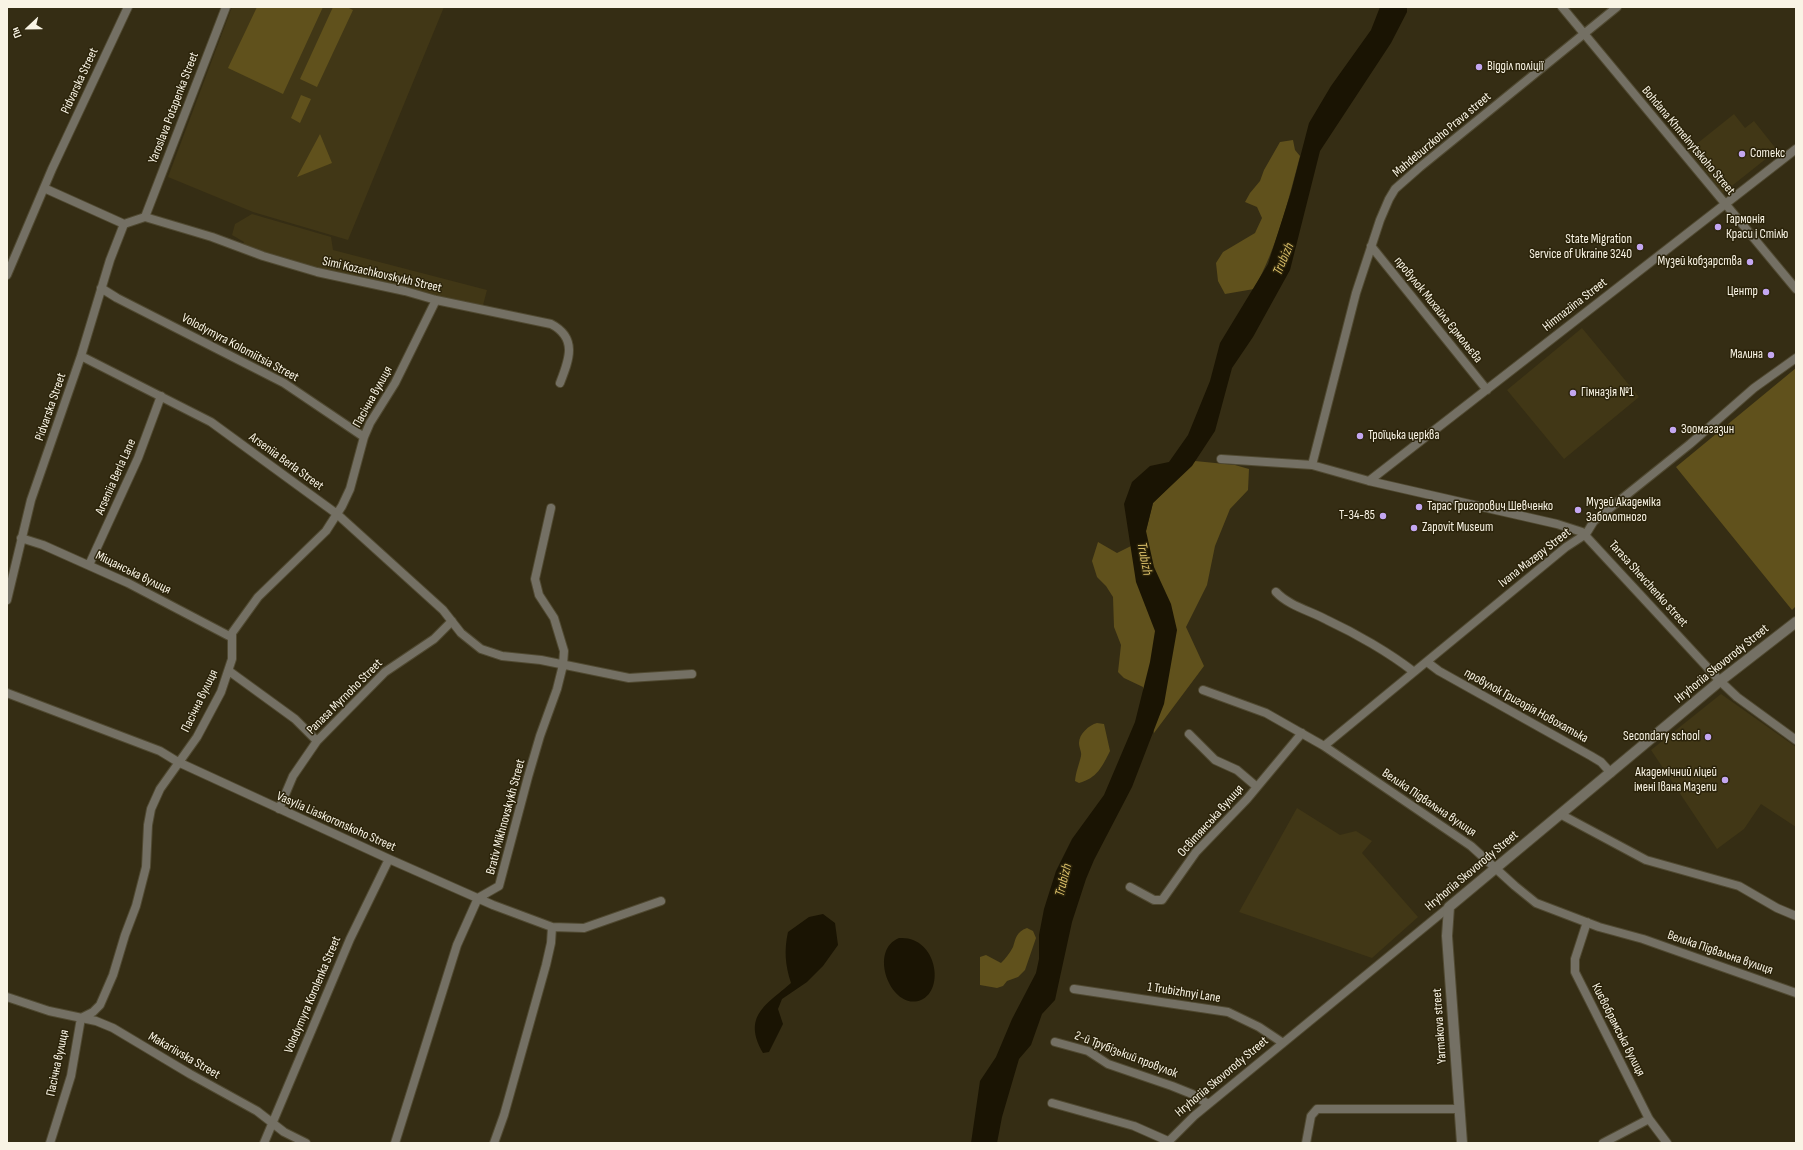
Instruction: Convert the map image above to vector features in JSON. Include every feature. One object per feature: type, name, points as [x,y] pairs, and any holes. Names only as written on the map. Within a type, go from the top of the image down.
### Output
[{"type":"street","name":"Pidvarska Street","points":[[7,275],[44,188],[128,7]]},
{"type":"street","name":"Yaroslava Potapenka Street","points":[[145,217],[226,7]]},
{"type":"street","name":"Bohdana Khmelnytskoho Street","points":[[1562,7],[1796,289]]},
{"type":"street","name":"Mahdeburzkoho Prava street","points":[[1312,465],[1353,302],[1371,246],[1389,199],[1399,185],[1617,7]]},
{"type":"street","name":"Himnaziina Street","points":[[1369,480],[1796,149]]},
{"type":"street","points":[[44,188],[124,224],[145,217]]},
{"type":"street","name":"Simi Kozachkovskykh Street","points":[[145,217],[212,237],[287,264],[331,276],[405,291],[436,300],[546,322],[556,326],[566,336],[569,346],[568,361],[560,383]]},
{"type":"street","name":"Pidvarska Street","points":[[7,600],[8,587],[31,500],[82,356],[101,288],[116,242],[124,224]]},
{"type":"street","name":"провулок Михайла Єрмольєва","points":[[1371,246],[1487,390]]},
{"type":"street","name":"Volodymyra Kolomiitsia Street","points":[[101,288],[117,298],[284,383],[364,437]]},
{"type":"street","name":"Пасічна вулиця","points":[[50,1143],[71,1076],[81,1018],[90,1015],[100,1005],[113,975],[125,935],[136,906],[146,867],[149,816],[160,789],[207,721],[222,692],[233,653],[231,637],[238,623],[258,597],[326,530],[337,514],[350,489],[364,437],[374,414],[395,383],[436,300]]},
{"type":"street","name":"Arseniia Berla Street","points":[[82,356],[211,422],[337,514],[444,610],[467,639],[487,652],[506,657],[535,659],[563,664],[629,678],[692,674]]},
{"type":"street","name":"Ivana Mazepy Street","points":[[1324,746],[1560,552],[1586,534],[1594,521],[1690,444],[1754,388],[1796,358]]},
{"type":"street","name":"Arseniia Berla Lane","points":[[89,566],[138,458],[161,396]]},
{"type":"street","name":"Tarasa Shevchenko street","points":[[1222,459],[1312,465],[1578,530],[1586,534],[1720,681],[1738,697],[1796,740]]},
{"type":"street","name":"Brativ Mikhnovskykh Street","points":[[478,898],[499,886],[528,777],[540,736],[557,689],[563,664],[564,651],[554,618],[539,595],[535,579],[551,508]]},
{"type":"street","name":"Міщанська вулиця","points":[[20,538],[43,545],[135,586],[231,637]]},
{"type":"street","points":[[1276,592],[1285,600],[1337,625],[1397,660],[1414,672]]},
{"type":"street","name":"Panasa Myrnoho Street","points":[[279,809],[293,776],[317,741],[385,672],[434,639],[452,621]]},
{"type":"street","name":"Hryhoriia Skovorody Street","points":[[1167,1142],[1208,1104],[1449,907],[1720,681],[1796,622]]},
{"type":"street","name":"провулок Григорія Новохатька","points":[[1427,662],[1439,672],[1601,762],[1611,773]]},
{"type":"street","points":[[229,671],[290,715],[317,741]]},
{"type":"street","name":"Велика Підвальна вулиця","points":[[1203,690],[1251,707],[1324,746],[1471,846],[1519,890],[1536,902],[1587,922],[1643,939],[1796,993]]},
{"type":"street","name":"Vasylia Liaskoronskoho Street","points":[[7,693],[160,751],[178,762],[389,859],[478,898],[552,927],[584,928],[661,901]]},
{"type":"street","name":"Освітянська вулиця","points":[[1130,886],[1154,900],[1162,900],[1196,852],[1257,788],[1302,733]]},
{"type":"street","name":"Освітянська вулиця","points":[[1189,734],[1215,760],[1237,770],[1257,788]]},
{"type":"street","points":[[1560,814],[1646,860],[1739,886],[1777,908],[1796,916]]},
{"type":"street","name":"Volodymyra Korolenka Street","points":[[264,1143],[347,946],[389,859]]},
{"type":"street","points":[[395,1143],[457,945],[478,898]]},
{"type":"street","name":"Yarmakova street","points":[[1449,907],[1447,936],[1462,1143]]},
{"type":"street","name":"Києвобрамська вулиця","points":[[1587,922],[1576,959],[1575,972],[1649,1119],[1667,1143]]},
{"type":"street","points":[[494,1143],[504,1115],[547,960],[552,927]]},
{"type":"street","name":"1 Trubizhnyi Lane","points":[[1074,989],[1228,1012],[1259,1027],[1283,1044]]},
{"type":"street","name":"Makariivska Street","points":[[7,997],[49,1011],[96,1021],[114,1028],[257,1112],[284,1132],[306,1143]]},
{"type":"street","name":"2-й Трубізький провулок","points":[[1055,1042],[1088,1051],[1108,1064],[1192,1094],[1208,1104]]},
{"type":"street","points":[[1052,1102],[1134,1126],[1167,1142]]},
{"type":"street","points":[[1306,1143],[1311,1116],[1315,1110],[1321,1108],[1459,1109]]},
{"type":"street","points":[[1603,1143],[1649,1119]]},
{"type":"shaded area","points":[[232,7],[444,7],[348,240],[253,212],[168,177]]},
{"type":"shaded area","points":[[257,7],[323,7],[283,94],[228,68]]},
{"type":"shaded area","points":[[333,7],[347,7],[353,10],[317,87],[300,79]]},
{"type":"shaded area","points":[[301,95],[311,99],[300,123],[291,118]]},
{"type":"shaded area","points":[[1734,114],[1745,128],[1754,121],[1777,150],[1723,193],[1689,150]]},
{"type":"shaded area","points":[[320,134],[332,163],[297,177]]},
{"type":"shaded area","points":[[1293,140],[1295,150],[1300,156],[1281,224],[1262,273],[1254,289],[1225,294],[1218,281],[1216,263],[1223,252],[1255,233],[1262,218],[1257,207],[1245,202],[1260,181],[1264,170],[1280,142]]},
{"type":"shaded area","points":[[252,214],[331,237],[333,250],[487,290],[482,309],[317,272],[242,248],[244,242],[232,235],[235,224]]},
{"type":"shaded area","name":"Гімназія №1","points":[[1582,328],[1639,397],[1564,459],[1507,390]]},
{"type":"shaded area","points":[[1796,368],[1796,606],[1792,610],[1676,467]]},
{"type":"shaded area","points":[[1195,461],[1235,465],[1249,469],[1248,490],[1230,509],[1215,546],[1207,585],[1186,627],[1204,666],[1154,733],[1143,687],[1124,678],[1118,672],[1121,645],[1114,627],[1113,597],[1106,586],[1097,577],[1092,561],[1098,542],[1117,553],[1131,546],[1146,531],[1153,503]]},
{"type":"shaded area","name":"Академічний ліцей імені Івана Мазепи","points":[[1721,694],[1796,747],[1796,827],[1761,804],[1744,829],[1717,849],[1651,750]]},
{"type":"shaded area","points":[[1097,723],[1104,724],[1110,751],[1095,775],[1079,783],[1075,781],[1081,754],[1079,740],[1085,730]]},
{"type":"shaded area","points":[[1297,808],[1340,835],[1356,831],[1372,841],[1362,853],[1418,917],[1372,958],[1239,912]]},
{"type":"shaded area","points":[[1027,928],[1033,931],[1036,938],[1025,970],[1018,977],[1007,981],[1003,986],[997,988],[980,985],[980,957],[986,955],[1001,963],[1012,949],[1019,933]]},
{"type":"water","name":"Trubizh","points":[[1380,7],[1407,7],[1407,12],[1391,43],[1320,151],[1290,270],[1253,337],[1232,368],[1215,431],[1192,466],[1153,503],[1146,531],[1154,567],[1171,604],[1177,630],[1164,704],[1132,787],[1094,860],[1086,879],[1072,922],[1055,1000],[1042,1014],[1031,1045],[1019,1059],[1002,1117],[997,1143],[971,1143],[980,1081],[996,1057],[1012,1019],[1036,973],[1039,959],[1039,935],[1044,909],[1056,871],[1072,839],[1104,795],[1135,722],[1150,662],[1155,631],[1136,582],[1124,504],[1132,482],[1150,466],[1169,462],[1188,435],[1210,381],[1220,343],[1268,264],[1291,192],[1309,123],[1331,86],[1371,30]]},
{"type":"water","points":[[823,914],[835,923],[838,945],[823,966],[807,982],[782,999],[778,1009],[783,1024],[769,1052],[763,1053],[757,1040],[755,1030],[756,1020],[766,1005],[791,983],[787,970],[786,958],[788,932],[809,917]]},
{"type":"water","points":[[899,938],[912,939],[922,945],[929,953],[933,964],[935,975],[933,985],[929,994],[921,1000],[910,1001],[901,997],[893,989],[887,978],[884,966],[885,955],[890,945]]},
{"type":"place","name":"Відділ поліції","points":[[1479,67]]},
{"type":"place","name":"Сотекс","points":[[1742,154]]},
{"type":"place","name":"Гармонія Краси і Стілю","points":[[1718,227]]},
{"type":"place","name":"State Migration Service of Ukraine 3240","points":[[1640,247]]},
{"type":"place","name":"Музей кобзарства","points":[[1750,262]]},
{"type":"place","name":"Центр","points":[[1766,292]]},
{"type":"place","name":"Малина","points":[[1771,355]]},
{"type":"place","name":"Гімназія №1","points":[[1573,393]]},
{"type":"place","name":"Зоомагазин","points":[[1673,430]]},
{"type":"place","name":"Троїцька церква","points":[[1360,436]]},
{"type":"place","name":"Тарас Григорович Шевченко","points":[[1419,507]]},
{"type":"place","name":"Музей Академіка Заболотного","points":[[1578,510]]},
{"type":"place","name":"Т-34-85","points":[[1383,516]]},
{"type":"place","name":"Zapovit Museum","points":[[1414,528]]},
{"type":"place","name":"Secondary school","points":[[1708,737]]},
{"type":"place","name":"Академічний ліцей імені Івана Мазепи","points":[[1725,780]]}]
